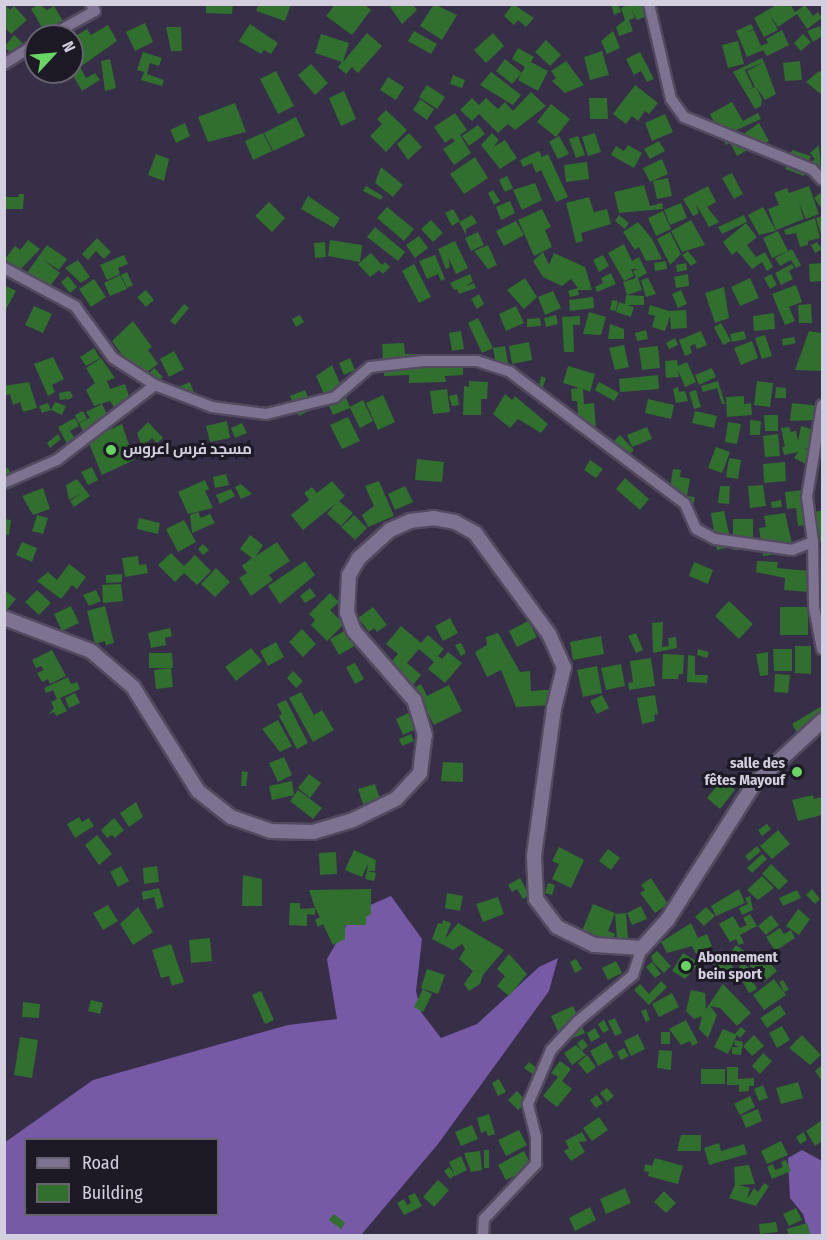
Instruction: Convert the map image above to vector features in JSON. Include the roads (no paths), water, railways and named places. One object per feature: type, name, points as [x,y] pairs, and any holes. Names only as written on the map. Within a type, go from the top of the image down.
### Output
[{"type":"street","points":[[71,24],[95,10],[91,4]]},
{"type":"street","points":[[649,4],[671,99],[684,117],[813,170],[822,180]]},
{"type":"street","points":[[4,64],[24,52]]},
{"type":"street","points":[[4,268],[75,306],[113,358],[155,385],[212,407],[266,414],[335,397],[370,367],[424,361],[477,361],[510,372],[676,497],[685,504],[696,530],[715,539],[792,550],[813,542]]},
{"type":"street","points":[[4,483],[57,460],[155,385]]},
{"type":"street","points":[[822,405],[817,459],[807,497],[813,542],[814,606],[822,649]]},
{"type":"street","points":[[4,618],[91,651],[133,687],[198,791],[231,817],[271,831],[313,832],[353,820],[396,800],[420,774],[425,735],[414,700],[354,631],[346,603],[349,575],[359,558],[390,530],[410,520],[433,518],[455,522],[475,533],[549,634],[564,667],[554,708],[534,856],[536,898],[557,927],[594,945],[642,948]]},
{"type":"street","points":[[483,1236],[484,1219],[536,1164],[536,1137],[528,1104],[551,1050],[578,1021],[633,975],[642,948],[668,919],[754,784],[822,721]]},
{"type":"place","name":"مسجد فرس اعروس","points":[[111,450]]},
{"type":"place","name":"salle des fêtes Mayouf","points":[[797,772]]},
{"type":"place","name":"Abonnement bein sport","points":[[686,966]]}]
